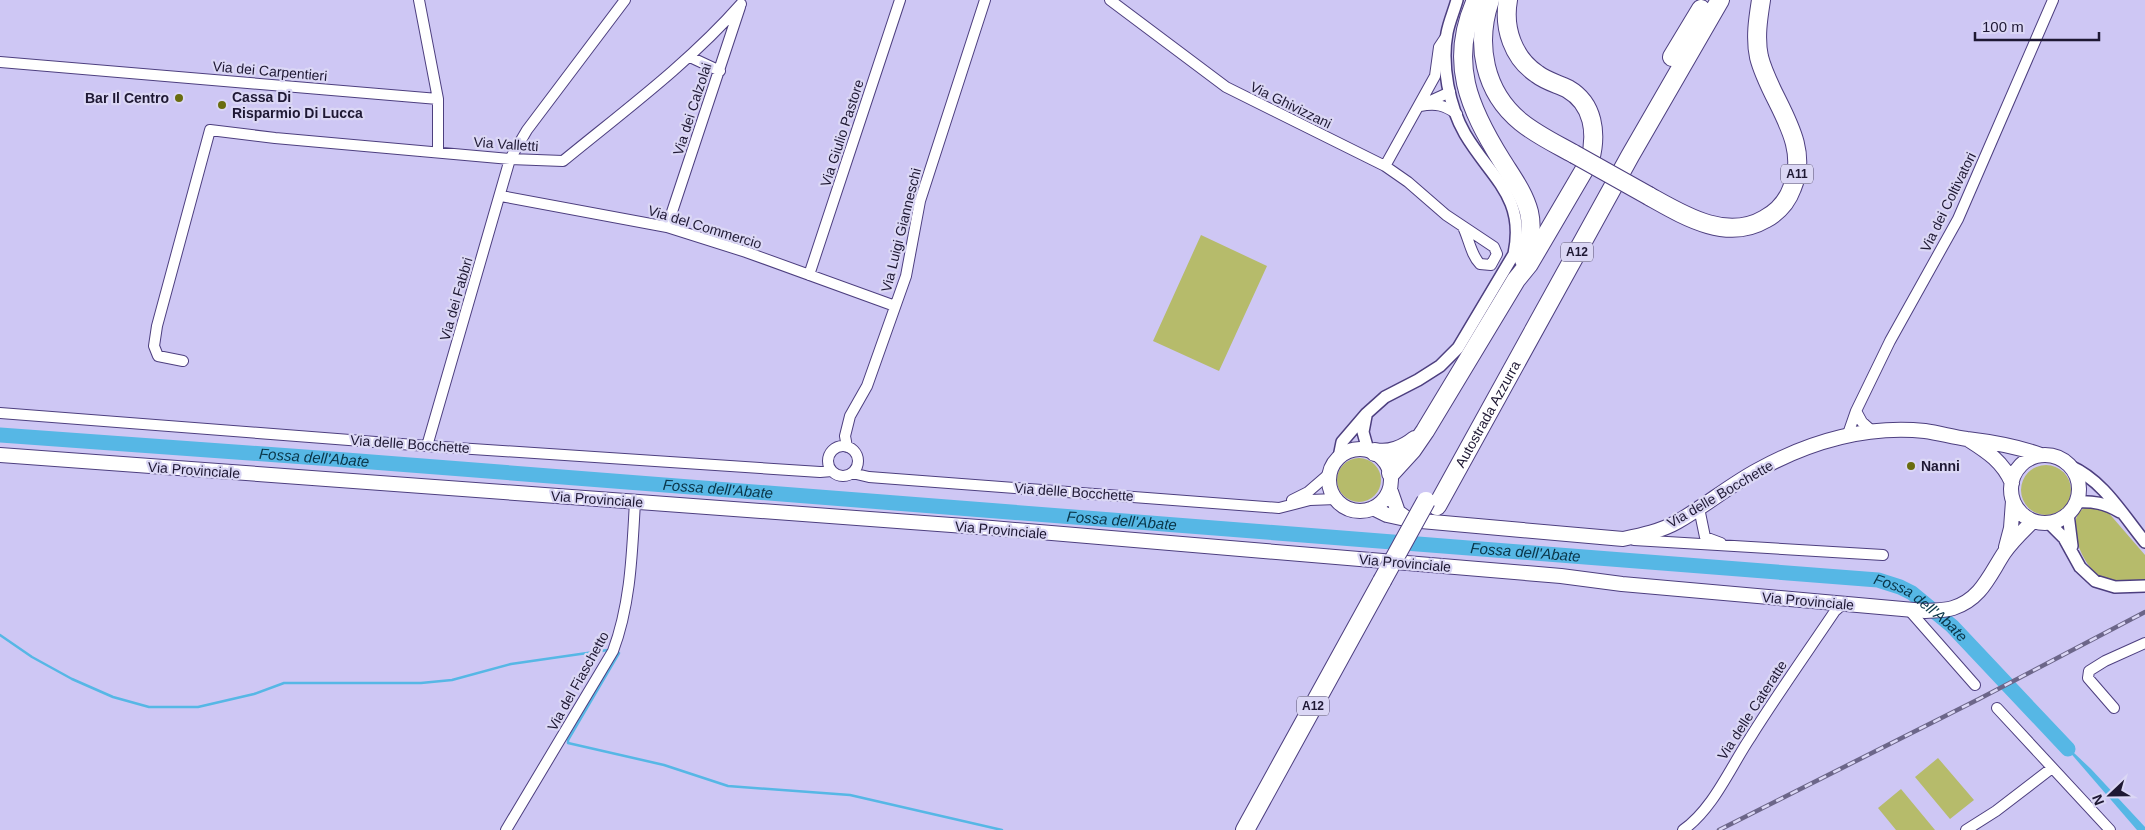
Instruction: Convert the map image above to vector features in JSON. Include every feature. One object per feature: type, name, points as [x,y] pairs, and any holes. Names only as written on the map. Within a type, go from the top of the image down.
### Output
[{"type":"highway","points":[[1476,0],[1465,33],[1464,75],[1468,95],[1478,120],[1519,188],[1528,210],[1530,238],[1516,280]]},
{"type":"highway","name":"A11","points":[[1490,0],[1483,23],[1483,46],[1488,75],[1496,93],[1508,110],[1522,123],[1648,196],[1694,219],[1715,226],[1731,228],[1746,227],[1766,219],[1777,211],[1789,196],[1797,171],[1797,149],[1794,136],[1759,57],[1757,28],[1761,0]]},
{"type":"highway","points":[[1390,481],[1424,431],[1516,280],[1529,264],[1590,160],[1594,136],[1591,116],[1580,100],[1567,89],[1537,74],[1517,52],[1512,43],[1507,22],[1508,0]]},
{"type":"highway","name":"Autostrada Azzurra","points":[[1259,830],[1388,583],[1636,121],[1706,0]]},
{"type":"highway","name":"Autostrada Azzurra","points":[[1431,504],[1720,0]]},
{"type":"highway","points":[[1372,451],[1384,454],[1408,446],[1424,431]]},
{"type":"highway","name":"Autostrada Azzurra","points":[[1245,830],[1388,583]]},
{"type":"main road","name":"Via delle Bocchette","points":[[1373,508],[1387,515],[1410,520],[1623,539],[1651,533],[1676,522],[1756,471],[1780,459],[1848,434],[1872,431],[1926,431],[2016,447],[2041,455]]},
{"type":"main road","name":"Via delle Bocchette","points":[[1966,439],[1996,458],[2008,473],[2012,483]]},
{"type":"main road","points":[[1390,481],[1386,497],[1373,508],[1365,510],[1349,508],[1336,499],[1330,482],[1330,474],[1339,457],[1348,451],[1358,449],[1372,451],[1382,458],[1390,481],[1398,512],[1410,520]]},
{"type":"main road","name":"Via Provinciale","points":[[0,455],[992,528],[1561,576],[1622,584],[1925,611],[1951,609],[1968,602],[1984,587],[2004,552],[2033,521]]},
{"type":"main road","points":[[2041,455],[2057,457],[2070,466],[2078,483],[2076,502],[2068,514],[2049,523],[2033,521],[2024,516],[2013,500],[2012,483],[2018,468],[2032,458],[2041,455]]},
{"type":"main road","name":"Via Provinciale","points":[[2004,552],[2011,528],[2013,500]]},
{"type":"street","points":[[419,0],[438,99],[438,152]]},
{"type":"street","name":"Via dei Fabbri","points":[[428,446],[501,196],[510,159],[527,130],[625,0]]},
{"type":"street","name":"Via Giulio Pastore","points":[[809,275],[900,0]]},
{"type":"street","name":"Via Luigi Gianneschi","points":[[843,443],[850,416],[867,386],[906,276],[920,201],[984,0]]},
{"type":"street","name":"Via Ghivizzani","points":[[1110,0],[1226,87],[1385,166],[1408,182],[1463,227]]},
{"type":"street","points":[[1385,166],[1435,76],[1440,47],[1447,34],[1457,0]]},
{"type":"street","name":"Via dei Coltivatori","points":[[1848,434],[1856,411],[1890,341],[1958,219],[2053,0]]},
{"type":"street","name":"Via Valletti","points":[[183,362],[158,356],[154,346],[157,326],[210,130],[275,138],[510,159],[563,161],[690,57],[718,30],[742,2]]},
{"type":"street","name":"Via dei Calzolai","points":[[667,227],[742,2]]},
{"type":"street","points":[[1339,457],[1342,442],[1366,414],[1385,397],[1440,366],[1458,348],[1514,254],[1517,222],[1512,204],[1504,189],[1465,134],[1457,114],[1449,87],[1447,34]]},
{"type":"street","points":[[690,57],[720,71]]},
{"type":"street","name":"Via dei Carpentieri","points":[[0,62],[438,99]]},
{"type":"street","points":[[1420,105],[1436,85],[1449,87]]},
{"type":"street","points":[[1420,105],[1432,103],[1442,105],[1457,114]]},
{"type":"street","name":"Via del Commercio","points":[[501,196],[667,227],[895,306]]},
{"type":"street","points":[[1856,411],[1862,422],[1872,431]]},
{"type":"street","name":"Via delle Bocchette","points":[[0,413],[428,446],[820,472],[830,467],[844,476],[855,469],[869,477],[1279,508]]},
{"type":"street","points":[[1366,414],[1362,432],[1372,451]]},
{"type":"street","points":[[830,467],[830,453],[843,443],[852,448],[857,456],[855,469]]},
{"type":"street","points":[[2070,466],[2092,479],[2113,499],[2145,542]]},
{"type":"street","points":[[1279,508],[1308,492],[1330,474]]},
{"type":"street","points":[[1279,508],[1310,500],[1336,499]]},
{"type":"street","points":[[2076,502],[2091,501],[2106,504],[2121,512]]},
{"type":"street","name":"Via del Fiaschetto","points":[[506,830],[614,651],[622,627],[630,574],[635,502]]},
{"type":"street","points":[[1699,508],[1705,537],[1728,546]]},
{"type":"street","points":[[2068,514],[2074,556]]},
{"type":"street","points":[[2049,523],[2064,538],[2086,574],[2101,583],[2124,587],[2145,586]]},
{"type":"street","points":[[1623,539],[1883,555]]},
{"type":"street","name":"Via delle Cateratte","points":[[1683,830],[1691,824],[1712,798],[1772,704],[1835,612],[1843,604]]},
{"type":"street","points":[[1909,610],[1975,685]]},
{"type":"street","points":[[2114,708],[2088,678],[2089,671],[2105,661],[2145,643]]},
{"type":"street","points":[[1996,708],[2110,830]]},
{"type":"street","points":[[1966,830],[1996,811],[2052,768]]},
{"type":"green space","points":[[1201,235],[1267,266],[1219,371],[1153,341]]},
{"type":"green space","points":[[1355,458],[1363,458],[1375,464],[1381,480],[1375,496],[1363,502],[1355,502],[1343,496],[1337,484],[1337,476],[1343,464]]},
{"type":"green space","points":[[2046,465],[2060,469],[2067,476],[2071,490],[2067,504],[2060,511],[2046,515],[2032,511],[2025,504],[2021,490],[2025,476],[2032,469]]},
{"type":"green space","points":[[2088,505],[2107,511],[2145,555],[2145,583],[2111,582],[2099,576],[2086,562],[2075,533],[2075,524],[2078,514]]},
{"type":"green space","points":[[1938,758],[1974,800],[1950,819],[1915,777]]},
{"type":"green space","points":[[1901,789],[1935,830],[1896,830],[1878,808]]},
{"type":"water","points":[[2055,735],[2091,769],[2145,827],[2145,830],[2137,830]]},
{"type":"waterway","name":"Fossa dell'Abate","points":[[0,435],[346,460],[1878,580],[1912,593],[1952,626],[2068,749]]},
{"type":"waterway","points":[[0,635],[32,657],[72,679],[113,697],[149,707],[198,707],[254,694],[284,683],[421,683],[452,680],[511,664],[608,650]]},
{"type":"waterway","points":[[619,653],[568,743],[664,765],[728,786],[850,795],[1002,830]]},
{"type":"railway","points":[[1719,830],[1979,699],[2145,612]]},
{"type":"place","name":"Bar Il Centro","points":[[179,98]]},
{"type":"place","name":"Cassa Di Risparmio Di Lucca","points":[[222,105]]},
{"type":"place","name":"Nanni","points":[[1911,466]]}]
